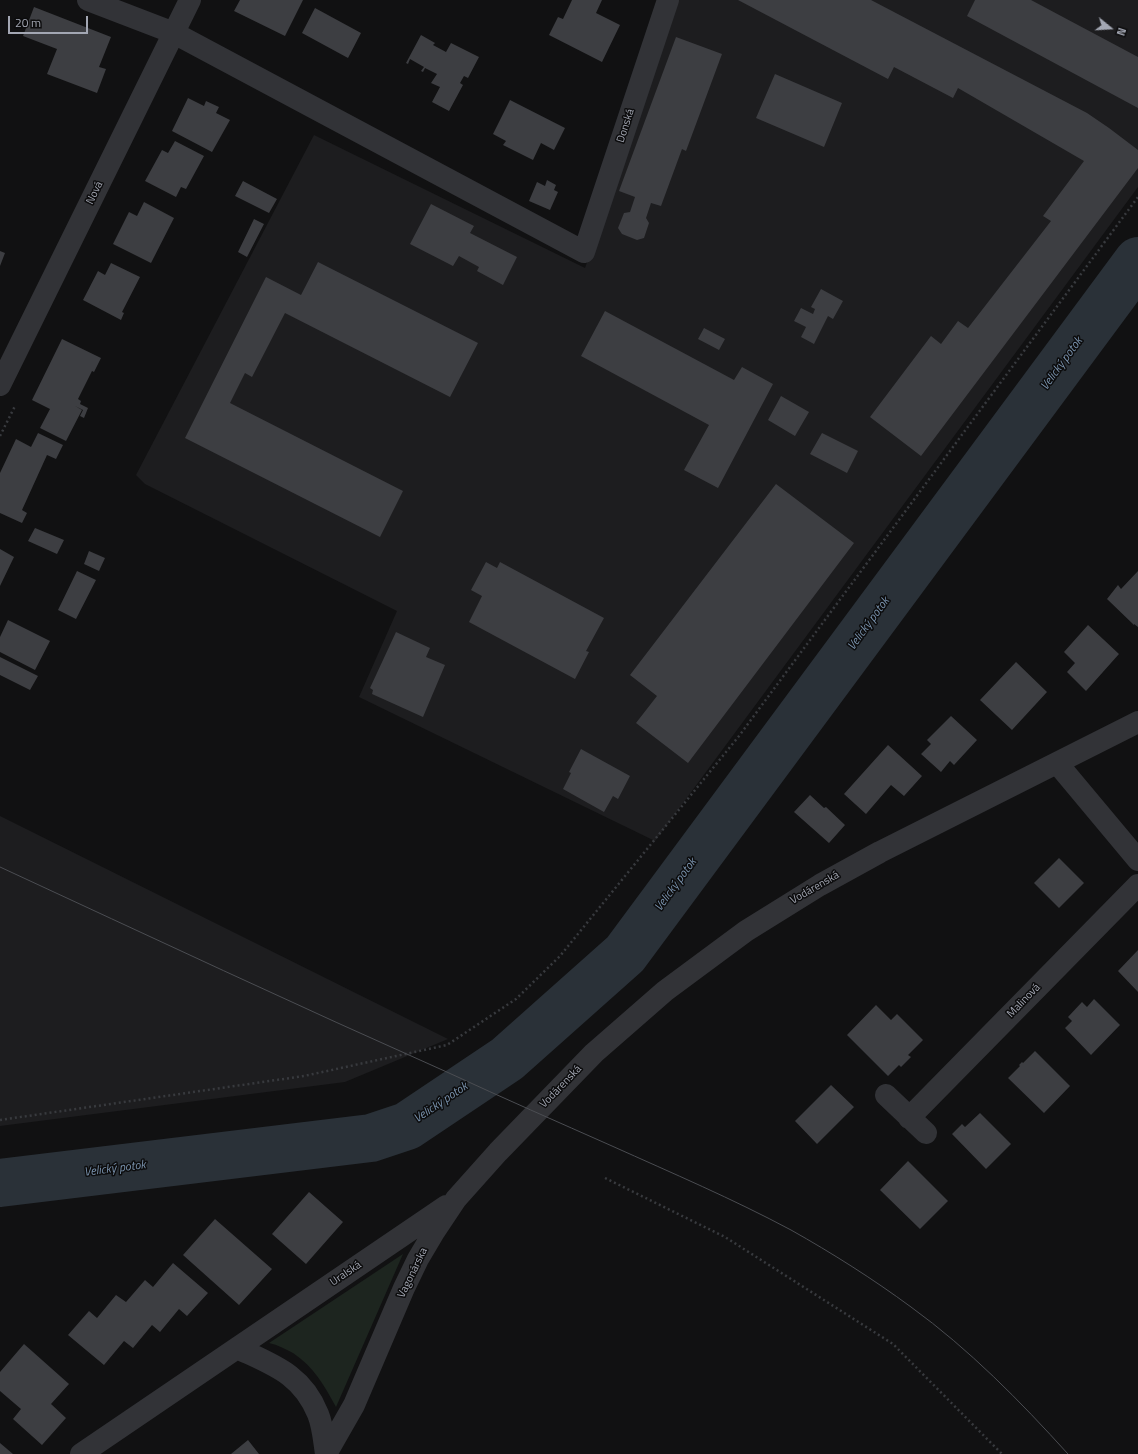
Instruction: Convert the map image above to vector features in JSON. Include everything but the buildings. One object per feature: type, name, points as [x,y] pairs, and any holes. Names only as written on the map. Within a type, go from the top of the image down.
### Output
[{"type":"street","points":[[88,0],[174,33]]},
{"type":"street","name":"Nová","points":[[0,385],[190,0]]},
{"type":"street","name":"Donská","points":[[174,33],[584,252],[668,0]]},
{"type":"street","name":"Vodárenská","points":[[534,1115],[594,1053],[665,991],[746,930],[820,885],[880,852],[1138,722]]},
{"type":"street","points":[[1057,763],[1138,860]]},
{"type":"street","name":"Malinová","points":[[910,1118],[1138,885]]},
{"type":"street","points":[[886,1096],[926,1133]]},
{"type":"street","name":"Vagonárska","points":[[326,1454],[354,1405],[418,1259],[434,1232],[456,1199],[498,1152],[534,1115]]},
{"type":"street","name":"Uralská","points":[[81,1454],[456,1199]]},
{"type":"street","points":[[237,1348],[278,1367],[294,1378],[308,1395],[318,1415],[326,1454]]},
{"type":"path","points":[[0,1120],[304,1076],[447,1045],[516,999],[560,956],[739,736],[1138,197]]},
{"type":"path","points":[[606,1178],[725,1237],[893,1344],[1002,1454]]},
{"type":"shaded area","points":[[678,0],[1138,0],[1138,187],[655,841],[359,697],[397,611],[145,484],[136,475],[314,135],[585,268]]},
{"type":"shaded area","points":[[0,816],[448,1039],[345,1082],[0,1126]]},
{"type":"shaded area","points":[[403,1254],[336,1407],[323,1384],[307,1364],[293,1353],[269,1343]]},
{"type":"waterway","name":"Velický potok","points":[[0,1183],[371,1138],[407,1126],[507,1059],[625,954],[1138,261]]},
{"type":"tram line","points":[[0,867],[336,1022],[702,1186],[791,1230],[867,1276],[932,1323],[993,1376],[1068,1454]]}]
